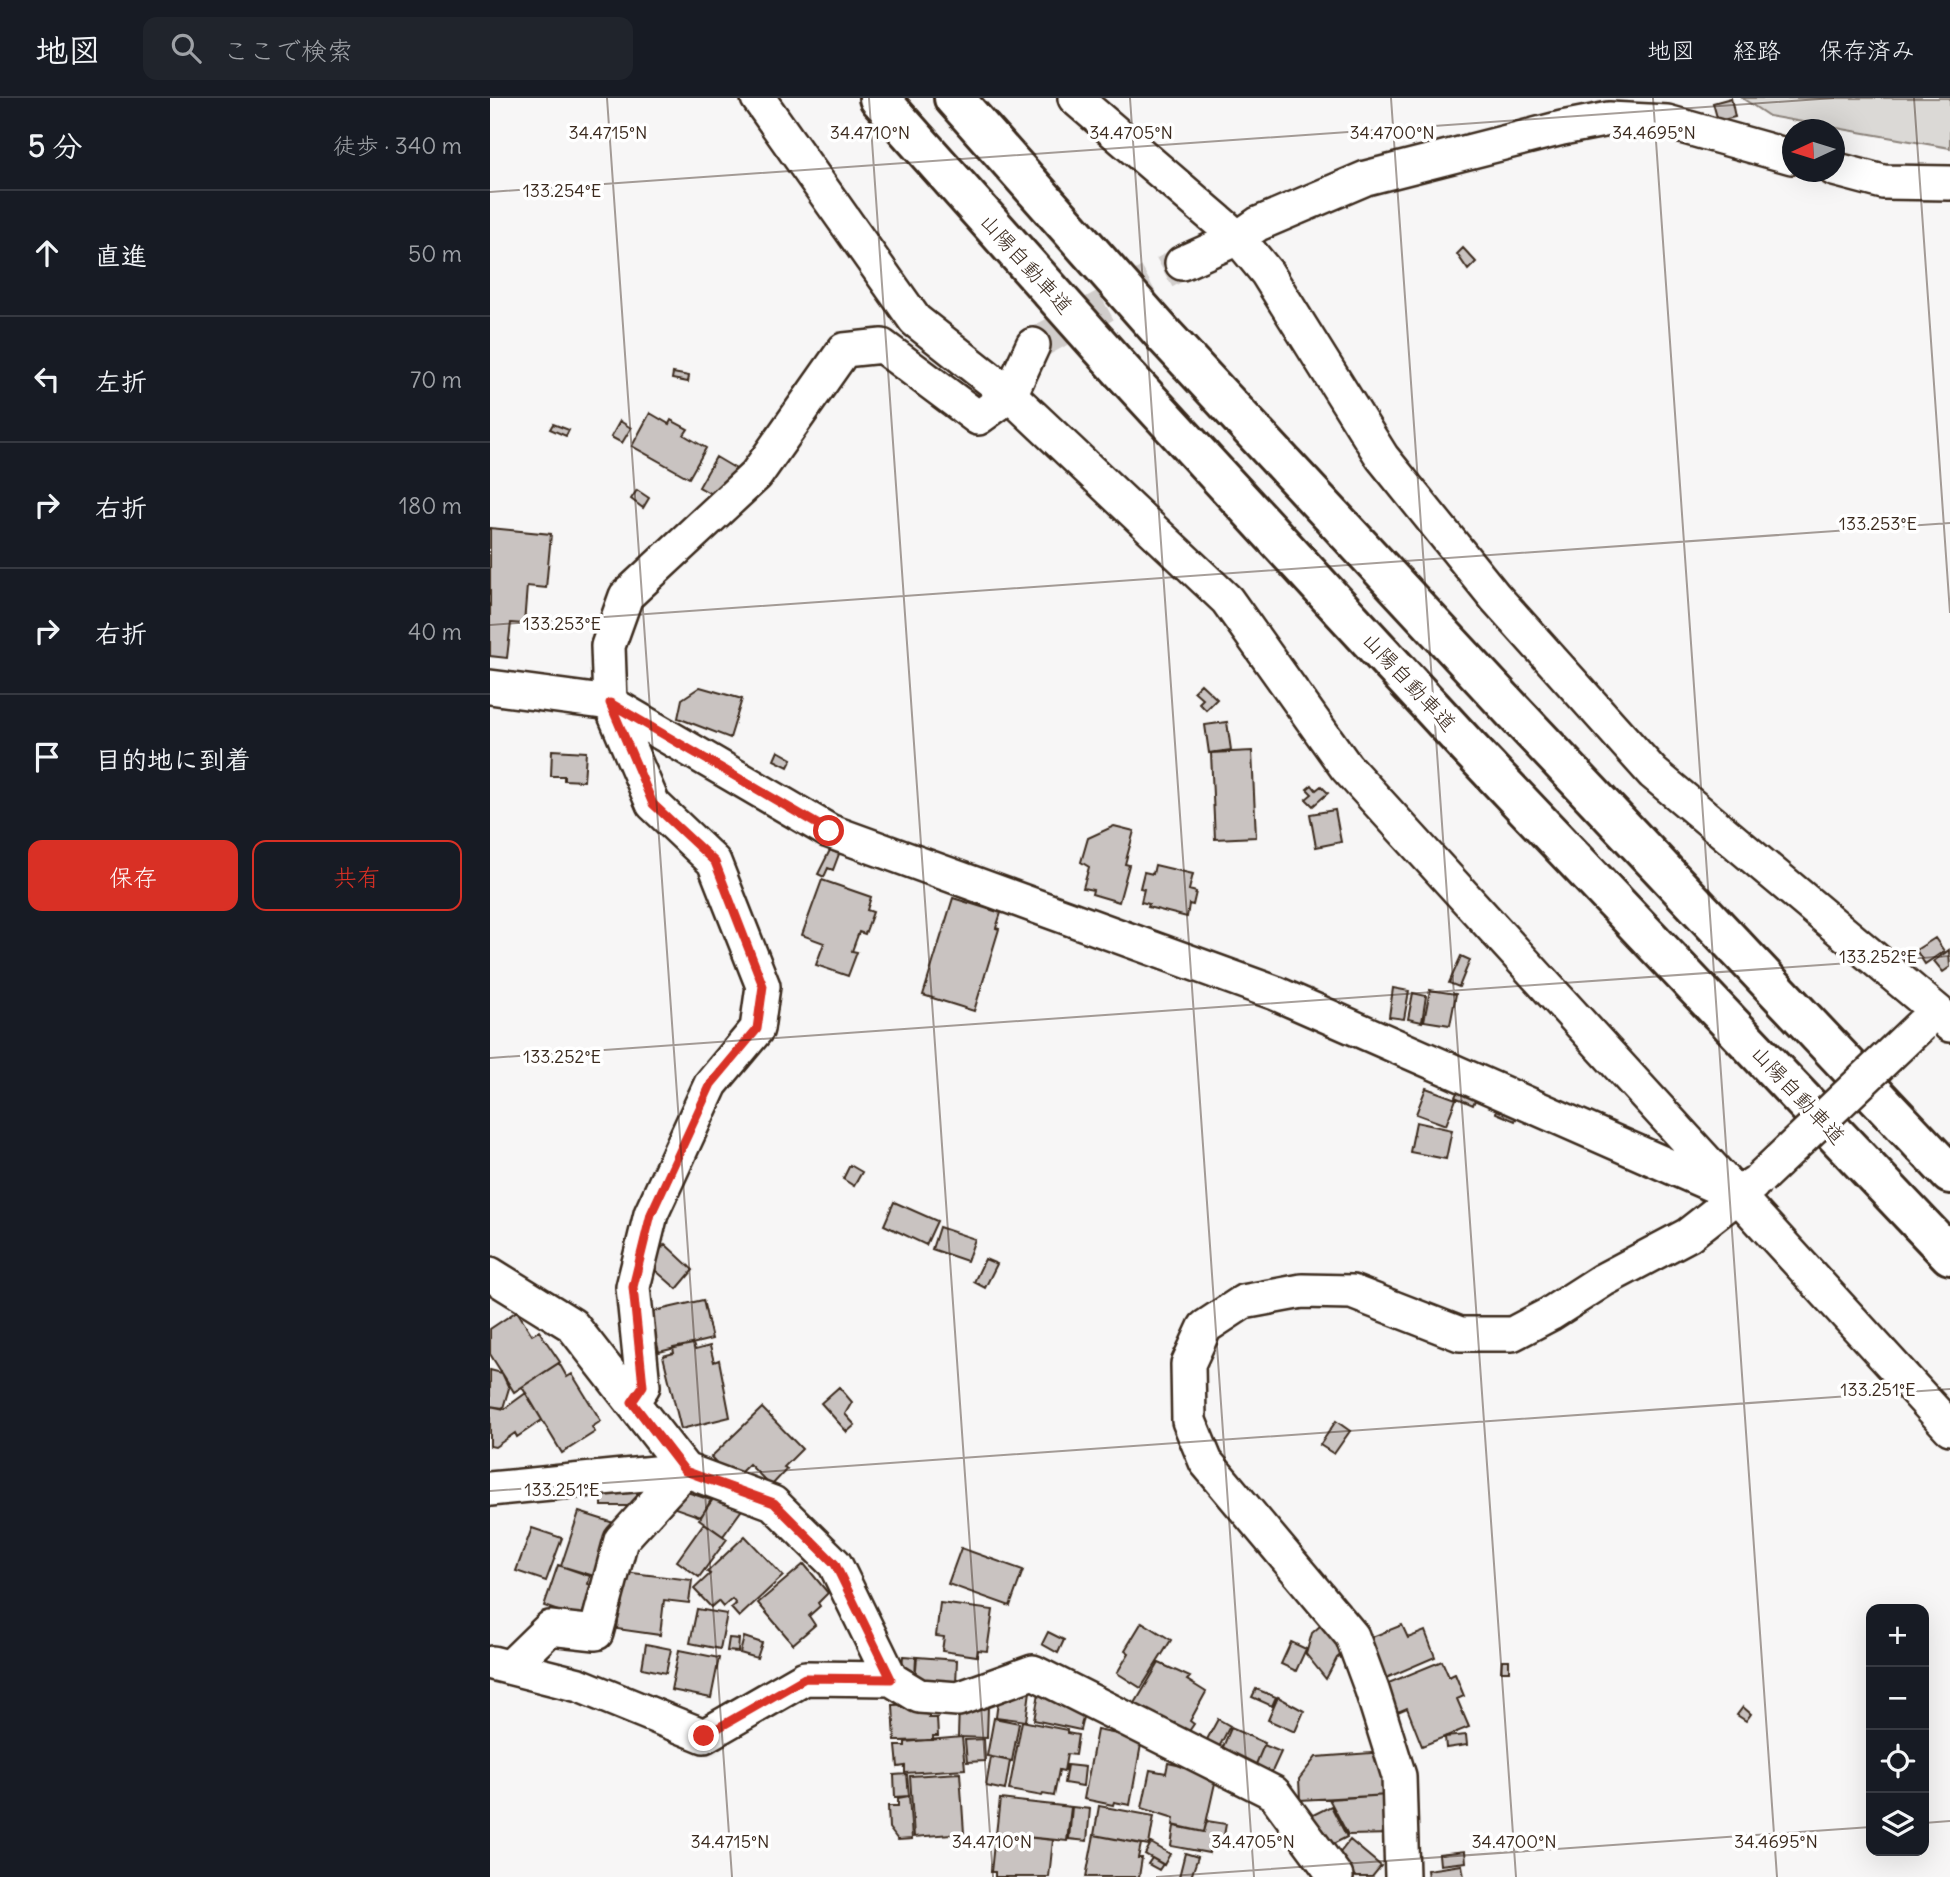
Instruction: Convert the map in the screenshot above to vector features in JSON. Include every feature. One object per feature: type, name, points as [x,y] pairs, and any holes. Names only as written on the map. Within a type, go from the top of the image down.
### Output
[{"type":"highway","name":"山陽自動車道","points":[[879,98],[1122,371],[1459,736],[1950,1255]]},
{"type":"highway","points":[[954,98],[1182,354],[1531,730],[1950,1174]]},
{"type":"street","points":[[758,98],[915,320],[1010,395],[1227,600],[1346,767],[1749,1187],[1950,1427]]},
{"type":"street","points":[[1075,98],[1238,238],[1267,273],[1382,457],[1495,597],[1653,773],[1936,1021],[1749,1187],[1688,1235],[1603,1280],[1512,1334],[1461,1335],[1352,1292],[1302,1291],[1243,1303],[1205,1327],[1188,1364],[1189,1420],[1206,1462],[1352,1636],[1399,1776],[1402,1877]]},
{"type":"street","points":[[1182,263],[1238,238],[1258,224],[1366,178],[1609,118],[1667,122],[1782,154]]},
{"type":"street","points":[[1845,172],[1883,182],[1950,183]]},
{"type":"street","points":[[632,1402],[643,1386],[633,1287],[651,1214],[711,1084],[757,1029],[763,986],[715,862],[653,804],[610,703],[608,646],[626,596],[756,475],[844,350],[882,346],[978,418],[1010,395],[1033,345]]},
{"type":"street","points":[[490,688],[610,703],[829,831],[1275,993],[1749,1187]]},
{"type":"street","points":[[490,1274],[572,1325],[685,1471]]},
{"type":"street","points":[[500,1665],[550,1628],[596,1633],[621,1540],[685,1471]]},
{"type":"street","points":[[490,1489],[685,1471],[774,1503],[835,1564],[891,1679]]},
{"type":"street","points":[[500,1665],[579,1685],[704,1736],[805,1678],[891,1679],[919,1696],[957,1699],[1033,1672],[1274,1793],[1336,1877]]},
{"type":"shaded area","points":[[1742,98],[1950,98],[1950,148],[1845,129],[1845,119],[1786,119],[1769,116]]},
{"type":"building","points":[[1731,98],[1735,117],[1718,121],[1713,103]]},
{"type":"building","points":[[1463,248],[1476,262],[1468,270],[1457,254]]},
{"type":"building","points":[[673,373],[689,376],[688,382],[672,379]]},
{"type":"building","points":[[650,413],[669,424],[671,420],[688,429],[684,435],[706,448],[689,478],[632,446]]},
{"type":"building","points":[[620,421],[631,428],[622,443],[611,437]]},
{"type":"building","points":[[553,424],[569,430],[566,436],[550,429]]},
{"type":"building","points":[[716,457],[738,470],[722,500],[699,487]]},
{"type":"building","points":[[637,490],[649,498],[643,508],[631,499]]},
{"type":"building","points":[[490,528],[551,534],[546,588],[527,586],[524,624],[511,623],[507,658],[490,656]]},
{"type":"building","points":[[1201,684],[1217,699],[1206,710],[1199,703],[1203,699],[1194,691]]},
{"type":"building","points":[[700,687],[742,699],[730,738],[678,718],[682,699]]},
{"type":"building","points":[[1227,722],[1231,750],[1209,753],[1205,725]]},
{"type":"building","points":[[552,750],[586,752],[584,781],[551,776]]},
{"type":"building","points":[[778,751],[792,759],[788,767],[774,760]]},
{"type":"building","points":[[1252,751],[1256,837],[1215,839],[1211,753]]},
{"type":"building","points":[[1312,785],[1316,790],[1321,786],[1328,793],[1313,806],[1306,799],[1312,794],[1307,789]]},
{"type":"building","points":[[1335,810],[1341,842],[1316,847],[1310,814]]},
{"type":"building","points":[[1114,826],[1134,831],[1125,864],[1129,865],[1119,902],[1092,894],[1093,890],[1083,888],[1089,867],[1081,862],[1088,838]]},
{"type":"building","points":[[830,850],[839,854],[833,870],[828,868],[824,877],[818,874]]},
{"type":"building","points":[[1155,865],[1193,874],[1189,890],[1196,892],[1193,905],[1189,904],[1187,917],[1148,907],[1149,904],[1141,902],[1144,889],[1140,888],[1144,872],[1153,874]]},
{"type":"building","points":[[822,880],[871,897],[867,910],[873,912],[865,934],[859,932],[852,951],[857,952],[848,976],[816,965],[824,943],[802,935]]},
{"type":"building","points":[[953,898],[1001,913],[996,928],[999,929],[974,1011],[923,995]]},
{"type":"building","points":[[1935,938],[1944,951],[1925,964],[1916,950]]},
{"type":"building","points":[[1949,950],[1950,967],[1943,972],[1934,961]]},
{"type":"building","points":[[1461,956],[1470,960],[1459,987],[1449,983]]},
{"type":"building","points":[[1393,988],[1409,991],[1404,1019],[1389,1017]]},
{"type":"building","points":[[1430,990],[1456,994],[1450,1025],[1424,1021]]},
{"type":"building","points":[[1413,993],[1426,996],[1422,1022],[1408,1019]]},
{"type":"building","points":[[1426,1088],[1456,1099],[1446,1125],[1416,1114]]},
{"type":"building","points":[[1458,1090],[1476,1098],[1473,1105],[1455,1097]]},
{"type":"building","points":[[1497,1107],[1517,1116],[1515,1121],[1496,1113]]},
{"type":"building","points":[[1416,1122],[1452,1130],[1446,1159],[1410,1152]]},
{"type":"building","points":[[850,1165],[862,1172],[854,1186],[843,1179]]},
{"type":"building","points":[[894,1202],[937,1221],[926,1245],[884,1225]]},
{"type":"building","points":[[939,1227],[975,1239],[967,1261],[932,1249]]},
{"type":"building","points":[[665,1244],[693,1270],[677,1289],[648,1264]]},
{"type":"building","points":[[985,1259],[997,1264],[985,1288],[974,1282]]},
{"type":"building","points":[[703,1300],[712,1339],[659,1352],[650,1312]]},
{"type":"building","points":[[517,1311],[532,1335],[539,1331],[560,1362],[514,1392],[490,1354],[490,1329]]},
{"type":"building","points":[[693,1344],[695,1350],[710,1346],[714,1362],[719,1360],[730,1417],[681,1429],[663,1356],[674,1353],[673,1348]]},
{"type":"building","points":[[559,1363],[567,1377],[572,1374],[601,1421],[592,1427],[595,1432],[562,1453],[522,1387]]},
{"type":"building","points":[[490,1370],[502,1373],[509,1388],[503,1408],[490,1406]]},
{"type":"building","points":[[839,1387],[852,1402],[845,1414],[855,1425],[847,1432],[821,1403]]},
{"type":"building","points":[[526,1393],[542,1420],[517,1437],[515,1433],[495,1447],[490,1446],[490,1406],[504,1409]]},
{"type":"building","points":[[762,1408],[802,1449],[784,1467],[787,1469],[771,1486],[749,1464],[737,1476],[726,1473],[711,1457]]},
{"type":"building","points":[[1336,1421],[1350,1431],[1334,1454],[1320,1445]]},
{"type":"building","points":[[681,1490],[711,1500],[701,1517],[675,1508]]},
{"type":"building","points":[[718,1492],[746,1504],[723,1536],[699,1519]]},
{"type":"building","points":[[602,1493],[640,1493],[640,1506],[602,1506]]},
{"type":"building","points":[[579,1512],[617,1524],[604,1579],[561,1566]]},
{"type":"building","points":[[704,1523],[727,1539],[699,1577],[677,1561]]},
{"type":"building","points":[[532,1528],[562,1538],[546,1581],[516,1571]]},
{"type":"building","points":[[745,1536],[783,1576],[739,1617],[731,1608],[736,1604],[732,1599],[723,1607],[718,1601],[711,1607],[694,1589],[710,1574],[707,1572]]},
{"type":"building","points":[[961,1548],[1023,1570],[1010,1606],[948,1584]]},
{"type":"building","points":[[804,1564],[828,1593],[818,1603],[820,1606],[809,1616],[815,1625],[793,1644],[758,1603]]},
{"type":"building","points":[[558,1565],[590,1576],[588,1584],[596,1587],[590,1604],[586,1603],[581,1619],[544,1606]]},
{"type":"building","points":[[624,1572],[692,1580],[689,1603],[664,1600],[660,1635],[617,1629]]},
{"type":"building","points":[[940,1603],[993,1610],[987,1651],[978,1650],[977,1656],[942,1651],[944,1637],[936,1636]]},
{"type":"building","points":[[697,1609],[727,1614],[720,1649],[690,1643]]},
{"type":"building","points":[[1328,1619],[1350,1647],[1337,1658],[1326,1679],[1306,1654],[1312,1633]]},
{"type":"building","points":[[1142,1622],[1171,1640],[1141,1688],[1117,1673],[1129,1653],[1125,1650]]},
{"type":"building","points":[[1402,1625],[1408,1638],[1425,1631],[1435,1657],[1384,1679],[1367,1639]]},
{"type":"building","points":[[1048,1632],[1064,1640],[1058,1653],[1042,1644]]},
{"type":"building","points":[[744,1637],[762,1643],[757,1658],[740,1653]]},
{"type":"building","points":[[729,1638],[739,1639],[738,1652],[727,1651]]},
{"type":"building","points":[[1291,1642],[1306,1649],[1296,1671],[1281,1664]]},
{"type":"building","points":[[646,1644],[671,1649],[666,1673],[642,1668]]},
{"type":"building","points":[[679,1650],[719,1658],[711,1698],[671,1690]]},
{"type":"building","points":[[903,1656],[916,1657],[915,1678],[902,1668]]},
{"type":"building","points":[[917,1657],[957,1660],[956,1684],[915,1681]]},
{"type":"building","points":[[1502,1660],[1509,1660],[1509,1671],[1501,1671]]},
{"type":"building","points":[[1442,1661],[1449,1677],[1455,1674],[1464,1696],[1457,1699],[1469,1727],[1422,1746],[1407,1708],[1398,1712],[1386,1684]]},
{"type":"building","points":[[1159,1663],[1190,1677],[1187,1680],[1206,1692],[1190,1721],[1194,1724],[1185,1737],[1134,1705]]},
{"type":"building","points":[[1000,1687],[1030,1691],[1026,1721],[996,1717]]},
{"type":"building","points":[[1040,1688],[1084,1713],[1080,1730],[1034,1720]]},
{"type":"building","points":[[1256,1689],[1276,1697],[1272,1706],[1252,1697]]},
{"type":"building","points":[[1278,1697],[1304,1711],[1295,1732],[1268,1720]]},
{"type":"building","points":[[916,1704],[928,1708],[929,1718],[937,1718],[938,1736],[933,1736],[933,1740],[895,1741],[893,1705]]},
{"type":"building","points":[[959,1705],[988,1706],[987,1738],[958,1737]]},
{"type":"building","points":[[1743,1707],[1751,1714],[1746,1721],[1737,1715]]},
{"type":"building","points":[[994,1718],[1019,1723],[1012,1761],[987,1756]]},
{"type":"building","points":[[1218,1719],[1230,1726],[1217,1751],[1204,1745]]},
{"type":"building","points":[[1022,1721],[1067,1730],[1067,1733],[1078,1735],[1075,1755],[1067,1754],[1064,1771],[1059,1770],[1054,1796],[1009,1790]]},
{"type":"building","points":[[1231,1728],[1265,1743],[1254,1769],[1220,1754]]},
{"type":"building","points":[[1097,1730],[1142,1739],[1130,1805],[1114,1802],[1113,1805],[1084,1799]]},
{"type":"building","points":[[1466,1735],[1467,1745],[1446,1748],[1445,1737]]},
{"type":"building","points":[[962,1737],[965,1769],[905,1773],[905,1766],[898,1767],[896,1746],[905,1746],[905,1742]]},
{"type":"building","points":[[984,1739],[985,1761],[967,1762],[965,1740]]},
{"type":"building","points":[[1264,1745],[1281,1752],[1270,1776],[1254,1769]]},
{"type":"building","points":[[1385,1752],[1388,1795],[1300,1800],[1299,1779],[1316,1757]]},
{"type":"building","points":[[991,1757],[1010,1761],[1005,1790],[986,1786]]},
{"type":"building","points":[[1168,1763],[1217,1774],[1204,1832],[1173,1825],[1174,1818],[1142,1808],[1150,1770],[1166,1773]]},
{"type":"building","points":[[1067,1765],[1085,1767],[1083,1786],[1064,1783]]},
{"type":"building","points":[[960,1773],[964,1833],[914,1837],[910,1776]]},
{"type":"building","points":[[907,1774],[909,1796],[895,1797],[894,1775]]},
{"type":"building","points":[[1388,1795],[1392,1834],[1348,1835],[1329,1799]]},
{"type":"building","points":[[909,1796],[912,1839],[898,1840],[889,1828],[888,1806],[898,1806],[898,1798]]},
{"type":"building","points":[[1000,1799],[1071,1807],[1067,1841],[996,1834]]},
{"type":"building","points":[[1099,1806],[1154,1816],[1149,1845],[1094,1835]]},
{"type":"building","points":[[1331,1806],[1347,1837],[1327,1847],[1311,1816]]},
{"type":"building","points":[[1072,1807],[1090,1809],[1087,1841],[1069,1839]]},
{"type":"building","points":[[1207,1821],[1226,1824],[1223,1841],[1211,1838],[1209,1853],[1171,1846],[1174,1826],[1204,1832]]},
{"type":"building","points":[[995,1834],[1053,1840],[1049,1877],[995,1877],[995,1872],[991,1872]]},
{"type":"building","points":[[1094,1835],[1141,1844],[1138,1858],[1142,1858],[1139,1877],[1086,1877]]},
{"type":"building","points":[[1350,1840],[1381,1866],[1372,1877],[1356,1877],[1335,1859]]},
{"type":"building","points":[[1151,1843],[1170,1854],[1164,1865],[1145,1854]]},
{"type":"building","points":[[1465,1851],[1466,1862],[1440,1865],[1439,1854]]},
{"type":"building","points":[[1185,1853],[1198,1857],[1191,1877],[1179,1877]]},
{"type":"building","points":[[1152,1858],[1163,1864],[1159,1870],[1148,1864]]},
{"type":"building","points":[[1462,1865],[1464,1877],[1428,1877],[1427,1870]]},
{"type":"tunnel","points":[[1033,345],[1182,263]]},
{"type":"route","points":[[704,1736],[805,1678],[891,1679],[835,1564],[774,1503],[685,1471],[632,1402],[643,1386],[633,1287],[651,1214],[711,1084],[757,1029],[763,986],[715,862],[653,804],[610,703],[829,831]]}]
